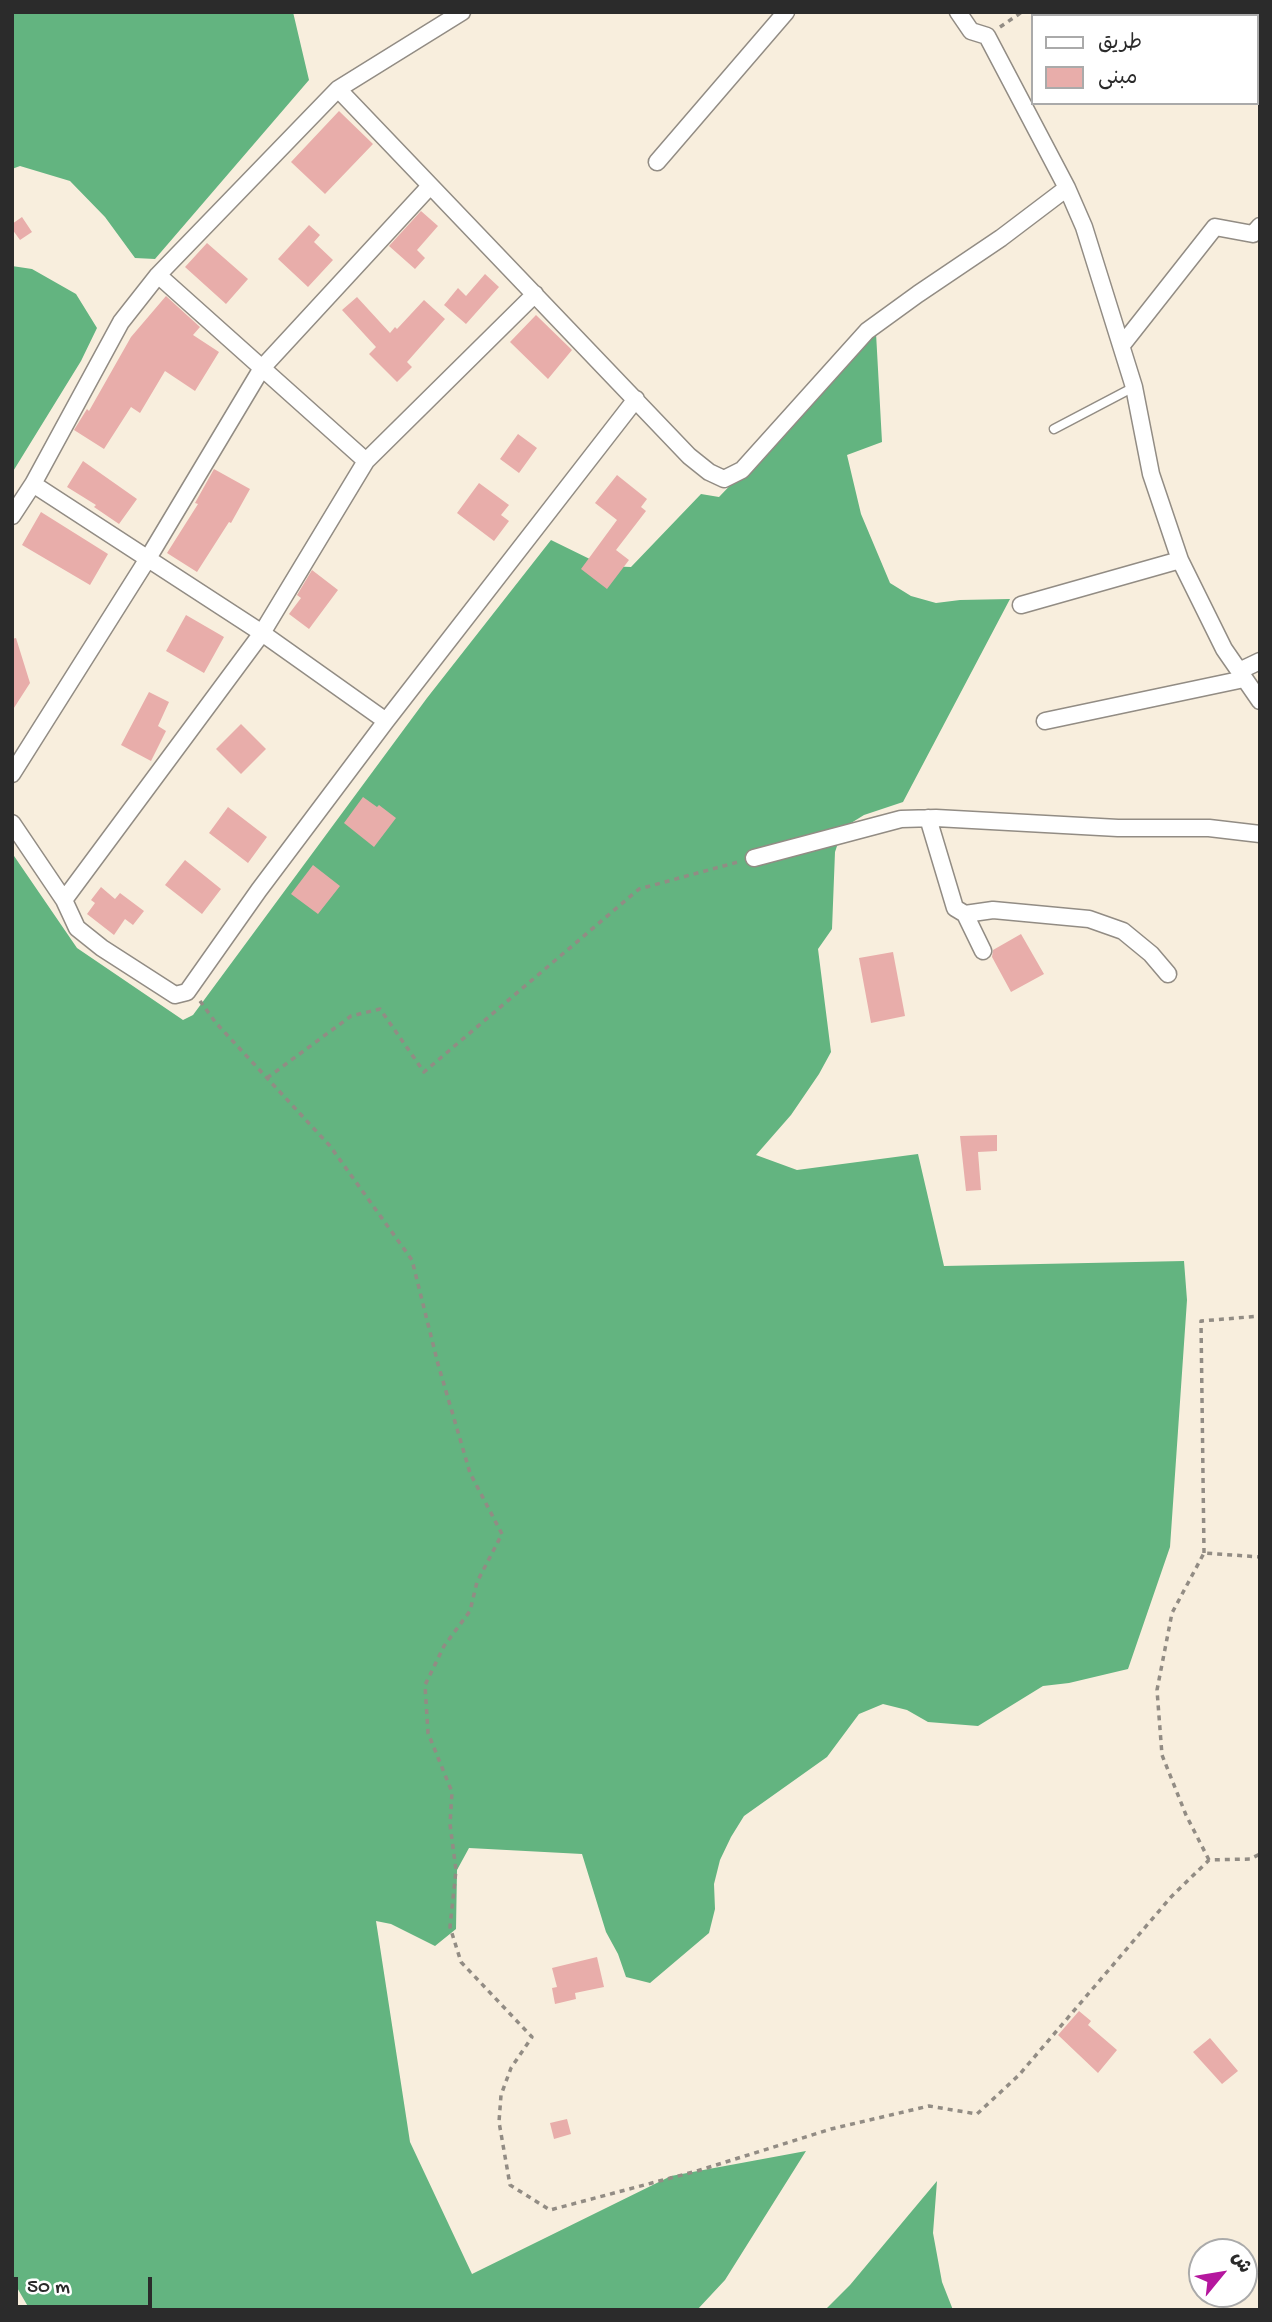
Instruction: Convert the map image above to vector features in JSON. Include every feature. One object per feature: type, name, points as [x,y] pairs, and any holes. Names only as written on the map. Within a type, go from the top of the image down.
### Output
[{"type":"street","points":[[12,516],[33,484],[121,322],[158,275],[338,89],[463,12]]},
{"type":"street","points":[[657,162],[786,12]]},
{"type":"street","points":[[958,12],[971,31],[986,36],[1067,188],[1096,258],[1134,387],[1152,474],[1180,560],[1208,620],[1260,701]]},
{"type":"street","points":[[338,89],[689,456],[709,472],[724,479],[742,470],[867,331],[1001,238],[1067,188]]},
{"type":"street","points":[[12,774],[147,560],[262,368],[430,186]]},
{"type":"street","points":[[1122,345],[1215,227],[1253,234],[1260,226]]},
{"type":"street","points":[[158,275],[366,461]]},
{"type":"street","points":[[64,900],[262,633],[366,461],[535,294]]},
{"type":"street","points":[[12,823],[64,900],[77,928],[102,948],[175,995],[187,992],[259,890],[386,722],[636,400]]},
{"type":"street","points":[[33,484],[262,633],[386,722]]},
{"type":"street","points":[[1021,605],[1180,560]]},
{"type":"street","points":[[1045,721],[1242,675],[1260,661]]},
{"type":"street","points":[[754,858],[901,819],[928,818],[1118,828],[1209,828],[1260,834]]},
{"type":"street","points":[[928,818],[954,908],[965,914],[983,951]]},
{"type":"street","points":[[965,914],[993,910],[1089,919],[1123,931],[1151,954],[1168,974]]},
{"type":"lane","points":[[1054,429],[1134,387]]},
{"type":"path","points":[[986,36],[1022,12]]},
{"type":"path","points":[[267,1078],[351,1016],[380,1009],[424,1072],[639,889],[754,858]]},
{"type":"path","points":[[190,988],[216,1023],[330,1146],[412,1260],[438,1364],[470,1473],[502,1534],[477,1582],[470,1611],[444,1646],[425,1685],[428,1733],[452,1793],[450,1824],[456,1870],[450,1927],[461,1962],[532,2037],[511,2068],[501,2095],[499,2122],[510,2185],[550,2210],[697,2171],[831,2129],[929,2106],[977,2114],[1019,2075],[1171,1897],[1209,1860],[1250,1859],[1260,1854]]},
{"type":"path","points":[[1209,1860],[1186,1815],[1162,1755],[1157,1690],[1172,1613],[1204,1553],[1201,1321],[1260,1316]]},
{"type":"path","points":[[1204,1553],[1260,1557]]},
{"type":"green space","points":[[12,12],[293,12],[309,80],[155,259],[135,258],[105,217],[70,181],[20,166],[12,169]]},
{"type":"green space","points":[[12,266],[32,269],[76,294],[97,328],[81,361],[12,473]]},
{"type":"green space","points":[[876,333],[882,442],[847,455],[861,514],[890,583],[911,596],[936,603],[1010,599],[903,802],[864,815],[843,828],[835,852],[832,929],[818,949],[831,1052],[791,1115],[756,1155],[797,1170],[918,1154],[944,1266],[1184,1261],[1187,1300],[1170,1547],[1128,1669],[1069,1683],[1043,1686],[978,1726],[928,1722],[907,1710],[883,1704],[859,1714],[827,1757],[744,1816],[720,1860],[714,1884],[715,1909],[709,1933],[650,1983],[626,1977],[606,1932],[582,1854],[469,1848],[457,1870],[456,1929],[435,1946],[391,1924],[376,1921],[410,2142],[472,2274],[671,2176],[806,2151],[725,2280],[697,2310],[30,2310],[12,2279],[12,853],[77,948],[183,1020],[193,1015],[427,698],[551,540],[604,566],[631,567],[701,494],[719,497]]},
{"type":"green space","points":[[937,2181],[933,2233],[942,2282],[953,2310],[825,2310],[850,2285]]},
{"type":"building","points":[[339,111],[373,144],[325,194],[291,162]]},
{"type":"building","points":[[421,211],[438,226],[417,250],[425,258],[415,269],[389,246]]},
{"type":"building","points":[[22,217],[32,232],[20,240],[12,229],[12,224]]},
{"type":"building","points":[[309,225],[320,235],[314,242],[333,260],[308,287],[278,259]]},
{"type":"building","points":[[207,243],[248,279],[226,304],[185,267]]},
{"type":"building","points":[[485,274],[499,287],[466,324],[444,305],[458,288],[466,296]]},
{"type":"building","points":[[166,296],[200,327],[193,335],[219,352],[195,391],[165,371],[140,413],[131,407],[104,449],[74,430],[87,409],[89,411],[131,337]]},
{"type":"building","points":[[357,297],[390,333],[424,300],[445,319],[407,362],[412,367],[397,382],[369,354],[376,347],[342,310]]},
{"type":"building","points":[[536,315],[572,350],[548,379],[510,342]]},
{"type":"building","points":[[518,434],[537,448],[519,473],[500,459]]},
{"type":"building","points":[[83,461],[137,499],[119,524],[94,507],[96,505],[67,487]]},
{"type":"building","points":[[214,469],[250,489],[231,523],[229,522],[197,572],[167,553],[198,504],[195,503]]},
{"type":"building","points":[[617,475],[647,499],[641,507],[646,511],[616,550],[629,560],[607,589],[581,569],[617,520],[595,503]]},
{"type":"building","points":[[479,483],[509,505],[501,515],[509,521],[494,541],[457,513]]},
{"type":"building","points":[[41,512],[108,554],[90,585],[22,545]]},
{"type":"building","points":[[312,570],[338,590],[309,629],[289,614],[301,598],[297,595]]},
{"type":"building","points":[[186,615],[224,637],[204,673],[166,651]]},
{"type":"building","points":[[16,638],[30,683],[12,711],[12,639]]},
{"type":"building","points":[[149,692],[169,702],[158,726],[166,731],[151,761],[121,745]]},
{"type":"building","points":[[241,724],[266,749],[241,774],[216,749]]},
{"type":"building","points":[[363,797],[396,818],[374,847],[344,823]]},
{"type":"building","points":[[228,807],[267,837],[248,863],[209,833]]},
{"type":"building","points":[[185,860],[221,889],[202,914],[165,885]]},
{"type":"building","points":[[313,865],[340,886],[318,914],[291,894]]},
{"type":"building","points":[[101,887],[115,899],[120,893],[144,911],[133,925],[125,919],[114,935],[87,914],[95,903],[91,900]]},
{"type":"building","points":[[1021,934],[1044,974],[1011,992],[992,957],[993,950]]},
{"type":"building","points":[[893,952],[905,1016],[871,1023],[859,958]]},
{"type":"building","points":[[997,1135],[997,1151],[978,1152],[981,1190],[966,1191],[960,1136]]},
{"type":"building","points":[[597,1957],[604,1987],[575,1993],[576,1999],[555,2004],[552,1988],[557,1987],[552,1968]]},
{"type":"building","points":[[1079,2011],[1091,2021],[1088,2025],[1117,2050],[1098,2073],[1058,2035]]},
{"type":"building","points":[[1210,2038],[1238,2071],[1222,2084],[1193,2052]]},
{"type":"building","points":[[567,2119],[571,2134],[554,2139],[550,2123]]}]
